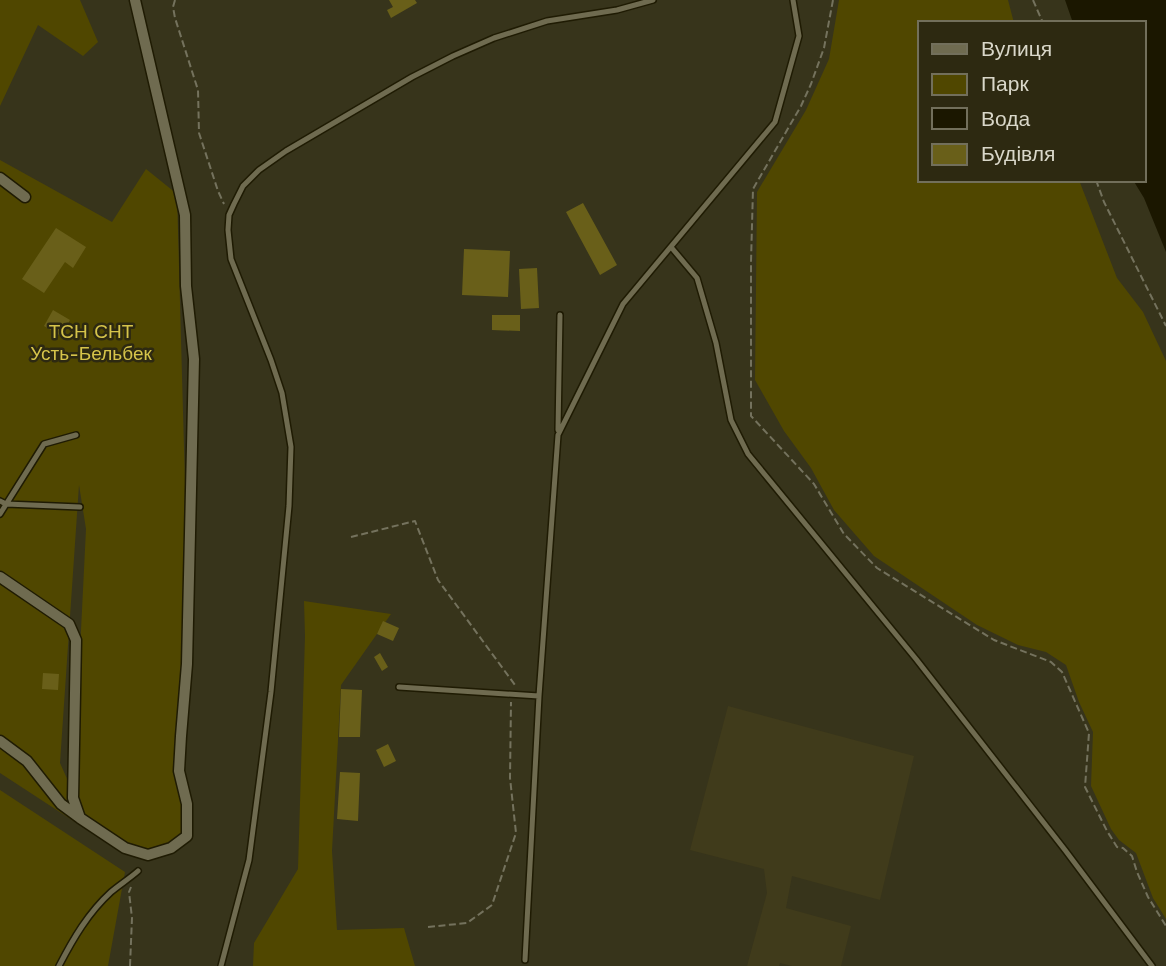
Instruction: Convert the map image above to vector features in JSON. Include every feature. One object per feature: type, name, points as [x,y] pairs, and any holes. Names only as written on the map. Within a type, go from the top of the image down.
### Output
[{"type":"street","points":[[2,746],[27,761],[61,804],[125,848],[148,855],[171,848],[187,836],[187,804],[180,771],[187,664],[194,359],[186,286],[185,215],[135,0]]},
{"type":"street","points":[[0,178],[25,197]]},
{"type":"street","points":[[0,577],[69,624],[76,640],[73,798],[80,818]]},
{"type":"lane","points":[[221,966],[249,860],[272,678],[289,506],[291,447],[282,393],[231,259],[229,215],[243,187],[259,170],[286,151],[453,56],[494,38],[547,21],[617,10],[653,0]]},
{"type":"lane","points":[[558,435],[622,304],[775,122],[799,36],[793,0]]},
{"type":"lane","points":[[671,247],[697,278],[716,343],[731,421],[748,454],[924,670],[1152,966]]},
{"type":"lane","points":[[525,961],[539,696],[558,435],[560,315]]},
{"type":"lane","points":[[0,514],[3,503],[44,444],[76,435]]},
{"type":"lane","points":[[3,503],[80,507]]},
{"type":"lane","points":[[399,687],[539,696]]},
{"type":"lane","points":[[59,966],[98,905],[138,871]]},
{"type":"path","points":[[175,0],[175,18],[198,90],[199,134],[229,215]]},
{"type":"path","points":[[833,0],[824,48],[811,84],[753,189],[751,416],[814,484],[844,534],[877,568],[995,640],[1051,662],[1062,672],[1089,733],[1085,787],[1107,831],[1118,847],[1132,856],[1147,897],[1166,926]]},
{"type":"path","points":[[1033,0],[1042,21]]},
{"type":"path","points":[[1097,182],[1104,202],[1166,326]]},
{"type":"path","points":[[351,537],[415,521],[438,580],[522,695]]},
{"type":"path","points":[[428,926],[467,923],[492,905],[516,833],[510,778],[511,694]]},
{"type":"path","points":[[130,966],[132,918],[129,892],[138,871]]},
{"type":"shaded area","points":[[728,706],[914,756],[880,900],[792,876],[786,908],[851,926],[841,966],[792,966],[780,963],[779,966],[747,966],[767,893],[764,869],[690,850]]},
{"type":"green space","points":[[0,0],[80,0],[98,42],[83,56],[38,25],[0,106]]},
{"type":"green space","points":[[839,0],[1008,0],[1013,21],[918,21],[918,182],[1080,182],[1117,278],[1143,312],[1166,361],[1166,919],[1153,898],[1136,853],[1119,840],[1111,829],[1091,786],[1093,732],[1066,665],[1046,652],[1018,645],[977,625],[874,556],[834,510],[811,468],[784,431],[755,380],[757,192],[806,110],[829,59]]},
{"type":"green space","name":"ТСН СНТ Усть-Бельбек","points":[[0,160],[112,222],[146,169],[177,194],[185,484],[182,658],[184,834],[158,851],[143,852],[118,841],[88,822],[95,835],[0,773]],"holes":[[[79,485],[86,529],[73,792],[60,763]]]},
{"type":"green space","points":[[304,601],[391,614],[341,685],[332,851],[337,930],[404,928],[415,966],[253,966],[254,943],[298,869]]},
{"type":"green space","points":[[0,790],[125,872],[108,966],[0,966]]},
{"type":"water","points":[[1065,0],[1166,0],[1166,252],[1144,198],[1134,182],[1145,182],[1145,21],[1072,21]]},
{"type":"building","points":[[389,0],[415,0],[417,3],[391,18],[387,10],[393,7]]},
{"type":"building","points":[[583,203],[617,265],[600,275],[566,212]]},
{"type":"building","points":[[56,228],[86,247],[73,268],[65,262],[44,293],[22,279]]},
{"type":"building","points":[[464,249],[510,251],[508,297],[462,295]]},
{"type":"building","points":[[537,268],[539,308],[521,309],[519,269]]},
{"type":"building","points":[[53,310],[70,320],[61,336],[44,326]]},
{"type":"building","points":[[492,315],[520,315],[520,331],[492,330]]},
{"type":"building","points":[[383,621],[399,628],[393,641],[377,634]]},
{"type":"building","points":[[380,653],[388,667],[382,671],[374,657]]},
{"type":"building","points":[[43,673],[59,674],[58,690],[42,689]]},
{"type":"building","points":[[341,689],[362,690],[360,737],[339,737]]},
{"type":"building","points":[[388,744],[396,761],[384,767],[376,750]]},
{"type":"building","points":[[340,772],[360,773],[358,821],[337,819]]}]
